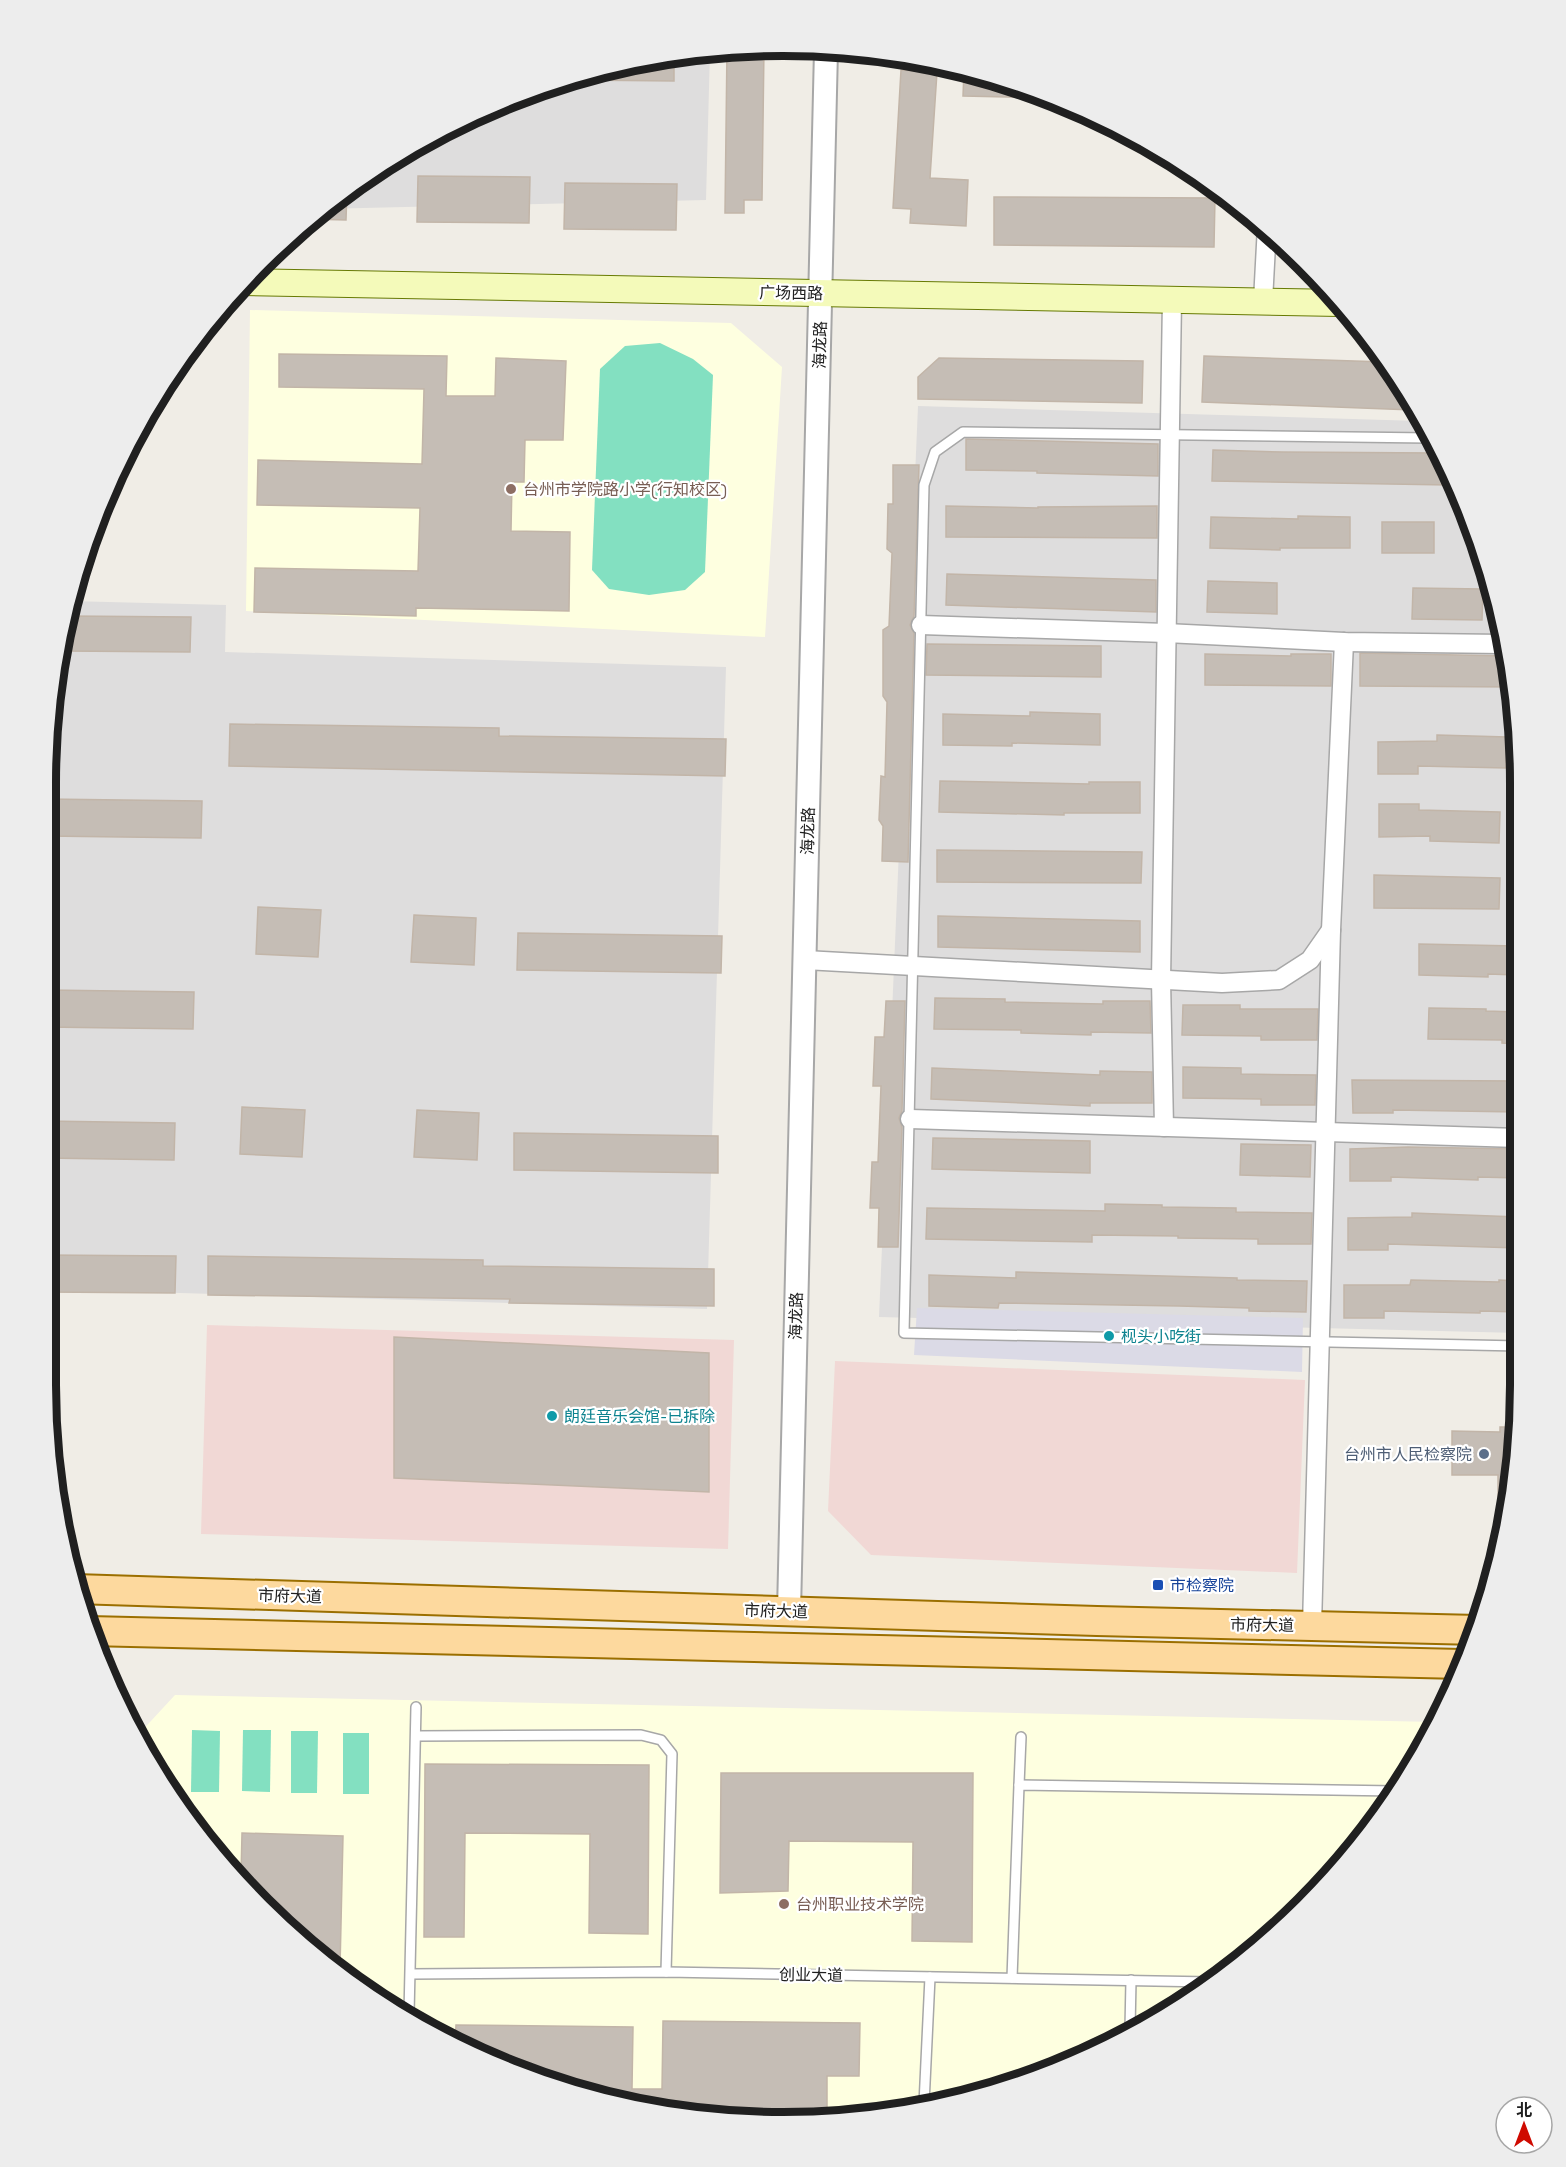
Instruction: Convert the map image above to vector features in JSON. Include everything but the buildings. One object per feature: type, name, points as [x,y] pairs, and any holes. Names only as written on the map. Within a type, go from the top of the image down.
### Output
[{"type":"main road","name":"广场西路","points":[[256,282],[1330,303]]},
{"type":"main road","points":[[80,1573],[185,1581],[232,1594]]},
{"type":"main road","name":"市府大道","points":[[85,1589],[1467,1630]]},
{"type":"main road","name":"市府大道","points":[[99,1631],[1454,1664]]},
{"type":"street","name":"海龙路","points":[[789,1611],[826,57]]},
{"type":"street","points":[[1263,301],[1266,239]]},
{"type":"street","points":[[1164,1127],[1161,980],[1172,300]]},
{"type":"street","points":[[921,625],[1166,633],[1344,642],[1497,644]]},
{"type":"street","points":[[1312,1626],[1331,930],[1344,642]]},
{"type":"street","points":[[805,960],[1222,983],[1280,981],[1310,960],[1331,930]]},
{"type":"street","points":[[910,1119],[1510,1138]]},
{"type":"lane","points":[[1423,438],[963,432],[935,452],[924,485],[904,1333],[1510,1346]]},
{"type":"lane","points":[[409,2008],[416,1707]]},
{"type":"lane","points":[[416,1736],[640,1735],[661,1740],[672,1754],[666,1972]]},
{"type":"lane","points":[[1012,1978],[1022,1737]]},
{"type":"lane","points":[[1019,1785],[1386,1791]]},
{"type":"lane","name":"创业大道","points":[[411,1974],[666,1972],[1197,1982]]},
{"type":"lane","points":[[924,2098],[930,1977]]},
{"type":"lane","points":[[1130,2023],[1131,1980]]},
{"type":"shaded area","points":[[710,60],[706,200],[337,209],[419,153],[505,111],[595,80],[641,69]]},
{"type":"shaded area","name":"台州市学院路小学(行知校区)","points":[[250,310],[731,323],[782,367],[765,637],[246,611]]},
{"type":"shaded area","points":[[918,406],[1414,421],[1455,505],[1486,595],[1497,641],[1509,735],[1510,1333],[879,1317]]},
{"type":"shaded area","points":[[79,601],[226,605],[225,652],[726,667],[707,1309],[56,1289],[57,735],[69,641]]},
{"type":"shaded area","name":"枧头小吃街","points":[[917,1308],[1303,1318],[1302,1372],[914,1355]]},
{"type":"shaded area","points":[[207,1325],[734,1340],[728,1549],[201,1534]]},
{"type":"shaded area","points":[[835,1361],[1305,1380],[1297,1573],[871,1555],[828,1511]]},
{"type":"shaded area","name":"台州职业技术学院","points":[[175,1695],[1427,1722],[1388,1788],[1330,1864],[1263,1931],[1187,1989],[1147,2014],[1061,2056],[971,2087],[925,2098],[878,2105],[783,2112],[688,2105],[641,2098],[595,2087],[505,2056],[419,2014],[379,1989],[303,1931],[236,1864],[178,1788],[143,1729]]},
{"type":"green space","points":[[660,343],[693,359],[713,375],[705,572],[685,590],[649,595],[609,589],[592,570],[600,369],[625,346]]},
{"type":"green space","points":[[192,1730],[220,1731],[219,1792],[191,1792]]},
{"type":"green space","points":[[243,1730],[271,1730],[270,1792],[242,1791]]},
{"type":"green space","points":[[291,1731],[318,1731],[317,1793],[291,1793]]},
{"type":"green space","points":[[343,1733],[369,1733],[369,1794],[343,1794]]},
{"type":"place","name":"台州市学院路小学(行知校区)","points":[[511,489]]},
{"type":"place","name":"枧头小吃街","points":[[1109,1336]]},
{"type":"place","name":"朗廷音乐会馆-已拆除","points":[[552,1416]]},
{"type":"place","name":"台州市人民检察院","points":[[1484,1454]]},
{"type":"place","name":"市检察院","points":[[1158,1585]]},
{"type":"place","name":"台州职业技术学院","points":[[784,1904]]}]
